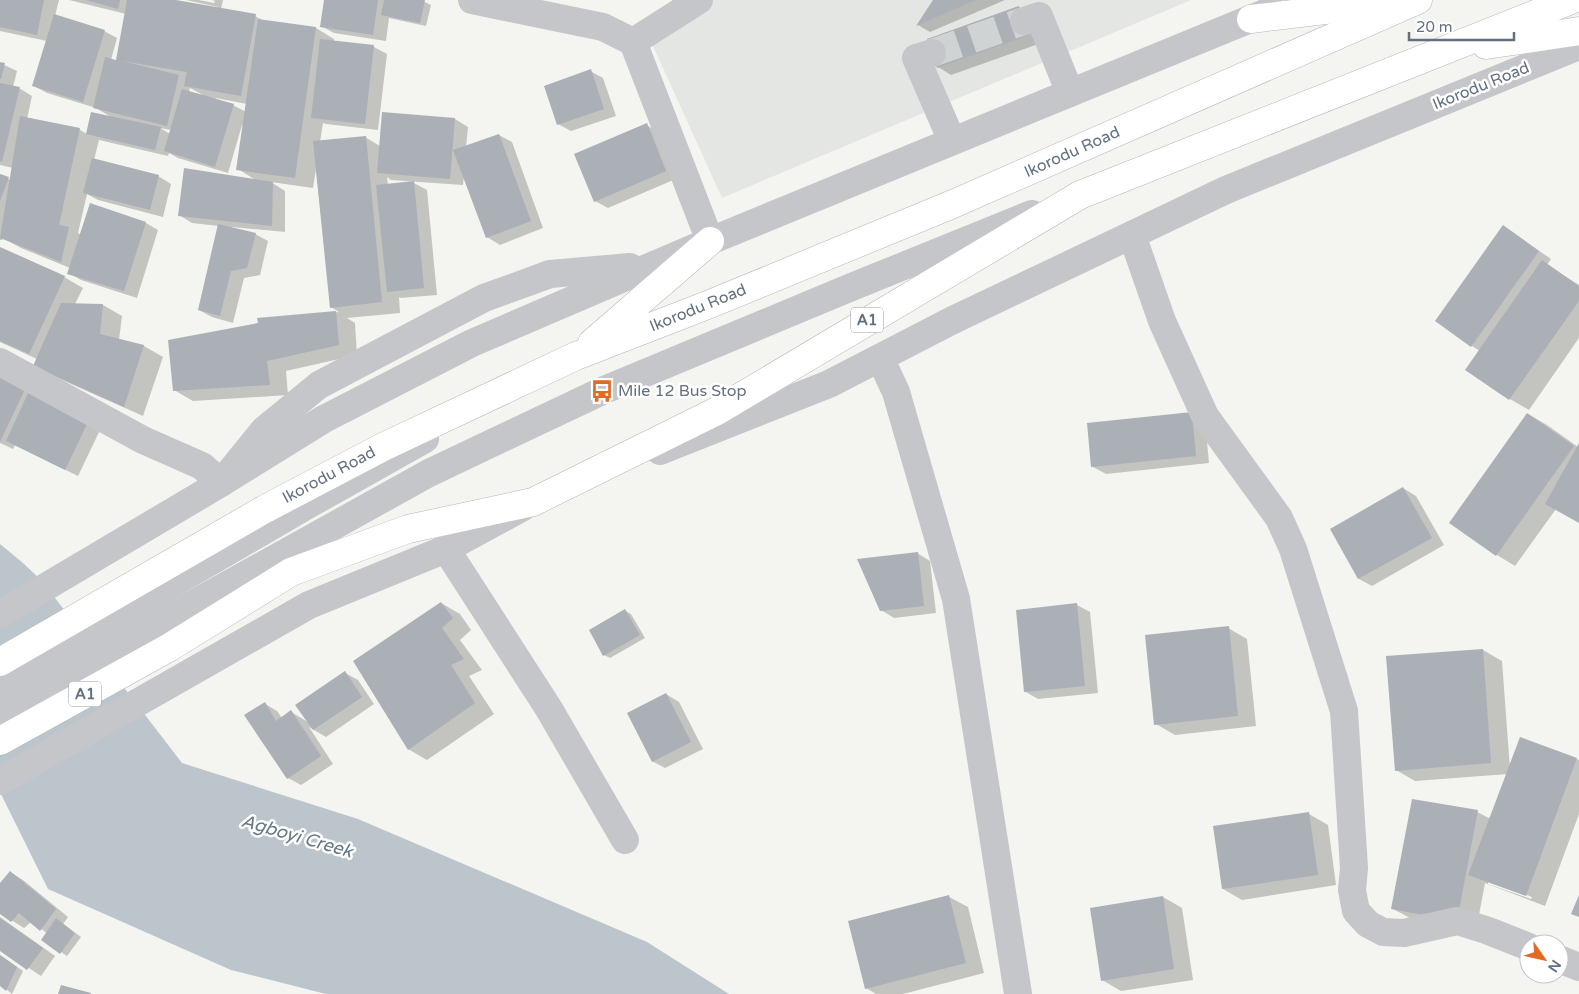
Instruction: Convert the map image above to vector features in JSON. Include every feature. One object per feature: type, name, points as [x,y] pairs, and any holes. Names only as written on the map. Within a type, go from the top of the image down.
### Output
[{"type":"highway","points":[[1250,19],[1409,0]]},
{"type":"highway","name":"Ikorodu Road","points":[[0,742],[152,613],[265,509],[383,447],[576,356],[710,304],[953,204],[1418,0]]},
{"type":"highway","name":"Ikorodu Road","points":[[0,662],[152,613],[292,572],[408,529],[532,502],[717,411],[1080,194],[1571,0]]},
{"type":"highway","points":[[1440,52],[1579,31]]},
{"type":"highway","points":[[576,356],[710,241]]},
{"type":"street","points":[[472,0],[603,27],[633,42],[710,241]]},
{"type":"street","points":[[633,42],[699,0]]},
{"type":"street","points":[[0,614],[221,483],[324,419],[472,343],[710,241],[1297,0]]},
{"type":"street","points":[[1024,21],[1039,16],[1070,93]]},
{"type":"street","name":"Ikorodu Road","points":[[0,781],[309,604],[446,549],[532,502],[828,384],[951,321],[1226,190],[1579,46]]},
{"type":"street","points":[[932,54],[916,58],[952,141]]},
{"type":"street","points":[[0,684],[152,613],[429,473],[602,391],[1080,194]]},
{"type":"street","points":[[1132,235],[1162,321],[1205,416],[1279,518],[1293,549],[1344,711],[1354,868],[1352,890],[1356,911],[1368,924],[1383,932],[1404,933],[1457,921],[1519,943]]},
{"type":"street","points":[[221,483],[264,430],[319,385],[484,298],[550,274],[654,265]]},
{"type":"street","points":[[880,358],[896,392],[956,599],[1018,994]]},
{"type":"street","points":[[0,362],[143,440],[202,466],[221,483]]},
{"type":"street","points":[[446,549],[549,709],[625,840]]},
{"type":"street","points":[[0,716],[152,613]]},
{"type":"shaded area","points":[[687,0],[1191,0],[722,198],[644,26]]},
{"type":"water","name":"Agboyi Creek","points":[[0,544],[42,581],[182,763],[358,819],[647,942],[729,994],[326,994],[231,970],[48,889],[0,792]]},
{"type":"building","points":[[0,0],[44,0],[37,35],[0,27]]},
{"type":"building","points":[[86,0],[120,0],[118,9]]},
{"type":"building","points":[[127,0],[176,0],[256,14],[241,96],[184,86],[187,72],[122,61],[179,75],[167,126],[93,108],[105,57],[116,60]]},
{"type":"building","points":[[324,0],[378,0],[373,35],[320,27]]},
{"type":"building","points":[[384,0],[425,0],[420,23],[381,15]]},
{"type":"building","points":[[933,0],[976,0],[916,26]]},
{"type":"building","points":[[1019,6],[1029,35],[937,68],[927,39]]},
{"type":"building","points":[[54,14],[105,30],[83,102],[32,86]]},
{"type":"building","points":[[258,19],[316,27],[295,178],[236,170]]},
{"type":"building","points":[[320,39],[374,45],[365,124],[311,118]]},
{"type":"building","points":[[0,62],[5,63],[1,79],[0,79]]},
{"type":"building","points":[[591,69],[604,109],[557,125],[544,86]]},
{"type":"building","points":[[0,83],[20,87],[2,162],[0,161]]},
{"type":"building","points":[[182,89],[234,104],[215,167],[164,151]]},
{"type":"building","points":[[91,112],[161,127],[155,150],[86,134]]},
{"type":"building","points":[[382,112],[455,118],[450,179],[377,173]]},
{"type":"building","points":[[20,116],[80,128],[59,225],[69,227],[61,262],[0,238]]},
{"type":"building","points":[[647,123],[666,171],[594,202],[574,154]]},
{"type":"building","points":[[499,134],[531,221],[486,238],[453,150]]},
{"type":"building","points":[[366,136],[382,302],[330,308],[313,141]]},
{"type":"building","points":[[92,158],[159,175],[150,210],[83,193]]},
{"type":"building","points":[[184,168],[273,182],[272,226],[178,216]]},
{"type":"building","points":[[0,174],[9,177],[0,201]]},
{"type":"building","points":[[414,181],[424,288],[387,292],[376,185]]},
{"type":"building","points":[[90,203],[146,222],[124,291],[67,274]]},
{"type":"building","points":[[218,224],[256,233],[247,268],[231,271],[220,316],[198,310]]},
{"type":"building","points":[[1503,225],[1539,251],[1471,347],[1435,321]]},
{"type":"building","points":[[0,247],[65,276],[29,354],[0,341]]},
{"type":"building","points":[[1542,260],[1579,286],[1579,301],[1509,400],[1465,370]]},
{"type":"building","points":[[61,303],[103,304],[100,334],[144,345],[124,407],[33,366]]},
{"type":"building","points":[[336,311],[339,345],[267,361],[270,385],[173,391],[168,340],[258,323],[257,318]]},
{"type":"building","points":[[0,375],[26,387],[0,442]]},
{"type":"building","points":[[29,391],[89,420],[65,470],[6,441]]},
{"type":"building","points":[[1192,412],[1196,456],[1091,467],[1087,423]]},
{"type":"building","points":[[1527,413],[1574,446],[1496,556],[1449,523]]},
{"type":"building","points":[[1579,443],[1579,523],[1545,504]]},
{"type":"building","points":[[1403,487],[1432,538],[1358,579],[1330,529]]},
{"type":"building","points":[[918,552],[924,606],[880,611],[857,559]]},
{"type":"building","points":[[441,602],[453,618],[442,628],[464,659],[451,665],[475,703],[408,750],[353,661]]},
{"type":"building","points":[[1077,603],[1085,686],[1024,692],[1016,610]]},
{"type":"building","points":[[625,609],[640,635],[603,656],[589,630]]},
{"type":"building","points":[[1229,626],[1238,716],[1154,725],[1145,635]]},
{"type":"building","points":[[1483,649],[1491,763],[1395,771],[1386,656]]},
{"type":"building","points":[[345,671],[362,697],[313,730],[295,705]]},
{"type":"building","points":[[666,693],[691,742],[652,762],[627,713]]},
{"type":"building","points":[[265,702],[276,721],[291,710],[321,756],[287,779],[244,715]]},
{"type":"building","points":[[1520,737],[1577,758],[1526,896],[1468,875]]},
{"type":"building","points":[[1412,799],[1478,810],[1457,921],[1391,909]]},
{"type":"building","points":[[1309,812],[1318,875],[1222,889],[1213,826]]},
{"type":"building","points":[[10,871],[56,909],[40,931],[19,913],[11,922],[0,914],[0,883]]},
{"type":"building","points":[[949,895],[966,963],[865,989],[848,921]]},
{"type":"building","points":[[1579,895],[1579,917],[1571,914]]},
{"type":"building","points":[[1163,896],[1174,969],[1101,981],[1090,908]]},
{"type":"building","points":[[0,918],[43,948],[27,970],[0,951]]},
{"type":"building","points":[[56,918],[75,933],[60,954],[41,940]]},
{"type":"building","points":[[0,955],[17,967],[6,991],[0,986]]},
{"type":"building","points":[[61,985],[91,993],[91,994],[58,994]]},
{"type":"tunnel","points":[[932,53],[1024,21]]},
{"type":"place","name":"Mile 12 Bus Stop","points":[[602,391]]}]
